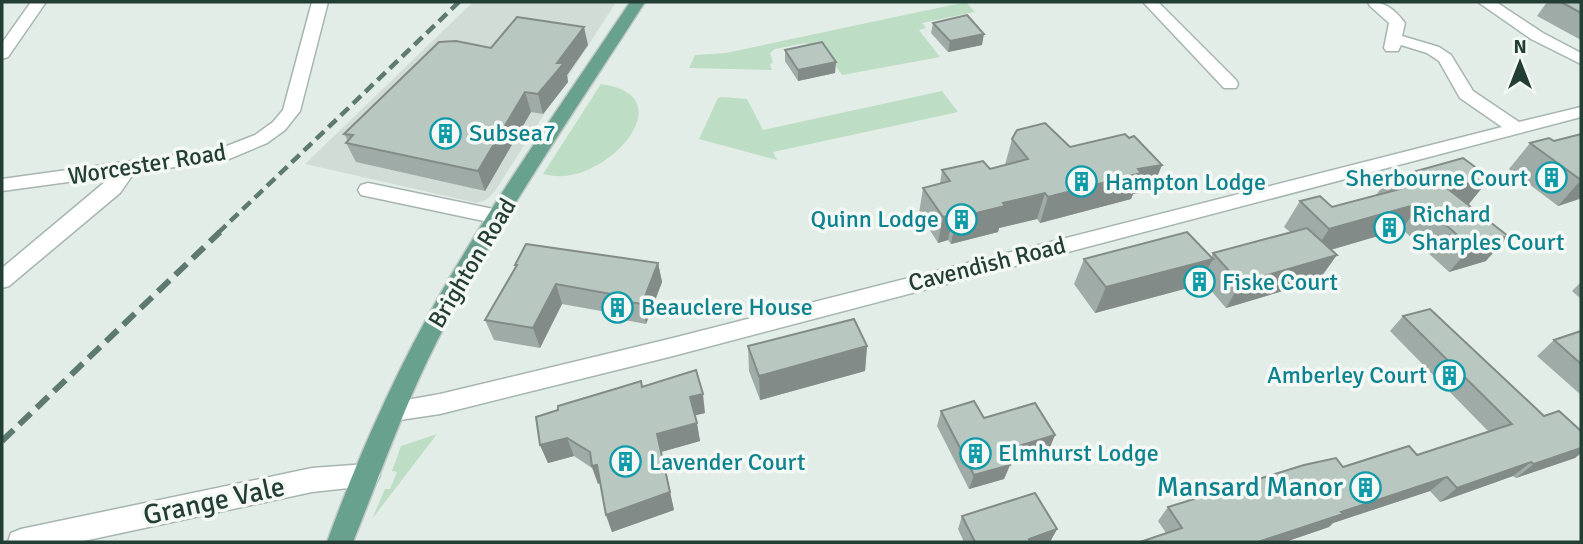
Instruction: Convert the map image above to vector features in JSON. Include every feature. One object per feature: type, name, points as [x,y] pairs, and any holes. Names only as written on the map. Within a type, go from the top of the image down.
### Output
[{"type":"main road","name":"Brighton Road","points":[[340,542],[393,411],[426,340],[498,218],[637,2]]},
{"type":"street","points":[[2,54],[38,2]]},
{"type":"street","name":"Worcester Road","points":[[2,185],[230,153],[261,139],[279,126],[290,111],[320,2]]},
{"type":"street","points":[[1150,2],[1230,84]]},
{"type":"street","points":[[1375,2],[1391,14],[1397,23],[1392,43],[1433,50],[1445,58],[1466,94],[1517,129]]},
{"type":"street","points":[[1486,2],[1536,36],[1581,59]]},
{"type":"street","name":"Cavendish Road","points":[[393,411],[440,404],[669,348],[1581,113]]},
{"type":"street","points":[[2,280],[113,188],[128,169]]},
{"type":"street","points":[[368,190],[498,218]]},
{"type":"street","name":"Grange Vale","points":[[21,542],[312,480],[367,475]]},
{"type":"shaded area","points":[[473,2],[616,2],[495,191],[486,200],[477,203],[305,164]]},
{"type":"green space","points":[[966,2],[975,12],[922,23],[926,28],[919,30],[940,57],[842,75],[823,47],[810,49],[806,43],[775,49],[770,53],[772,70],[689,68],[695,55],[726,53]]},
{"type":"green space","points":[[601,84],[625,91],[637,103],[638,117],[632,133],[603,162],[584,172],[561,176],[543,174]]},
{"type":"green space","points":[[942,91],[958,112],[773,152],[777,160],[699,139],[718,98],[722,97],[747,99],[763,130]]},
{"type":"green space","points":[[437,434],[372,519],[385,489],[390,489],[397,472],[392,471],[401,446]]},
{"type":"building","points":[[1561,2],[1581,2],[1581,13]]},
{"type":"building","points":[[967,15],[984,34],[950,41],[933,23]]},
{"type":"building","name":"Subsea7","points":[[517,17],[584,27],[557,63],[564,63],[538,94],[525,92],[478,171],[346,143],[353,135],[344,134],[439,42],[456,41],[491,48]]},
{"type":"building","points":[[822,42],[836,62],[798,70],[785,50]]},
{"type":"building","points":[[1045,123],[1070,147],[1125,134],[1129,138],[1134,136],[1162,165],[1138,169],[1141,173],[1048,197],[1045,193],[956,218],[953,215],[943,217],[923,188],[950,181],[942,170],[983,161],[990,169],[1028,159],[1012,139],[1017,130]]},
{"type":"building","points":[[1581,134],[1581,180],[1530,143],[1549,138],[1554,141]]},
{"type":"building","points":[[1463,158],[1490,178],[1448,189],[1508,236],[1471,247],[1421,203],[1329,229],[1300,201],[1320,196],[1332,207],[1400,189],[1388,179]]},
{"type":"building","points":[[1307,228],[1337,255],[1240,283],[1213,253]]},
{"type":"building","points":[[1187,232],[1213,259],[1106,287],[1084,259]]},
{"type":"building","points":[[526,244],[658,263],[642,304],[609,299],[611,294],[556,284],[533,328],[485,320]]},
{"type":"building","points":[[1430,309],[1544,416],[1559,411],[1581,431],[1581,448],[1457,488],[1447,477],[1258,542],[1140,542],[1182,528],[1168,507],[1304,465],[1336,458],[1343,467],[1409,446],[1417,455],[1512,424],[1403,316]]},
{"type":"building","points":[[854,319],[867,346],[759,376],[748,346]]},
{"type":"building","points":[[1581,331],[1581,364],[1554,340]]},
{"type":"building","name":"Lavender Court","points":[[696,370],[703,394],[690,397],[697,423],[657,434],[670,492],[606,515],[597,465],[592,466],[590,452],[567,438],[540,445],[536,417],[558,410],[558,406],[641,381],[642,387]]},
{"type":"building","points":[[974,401],[984,418],[1035,403],[1055,435],[1002,451],[1010,465],[974,475],[941,411]]},
{"type":"building","points":[[1035,493],[1057,529],[1029,539],[1030,542],[975,542],[962,516]]},
{"type":"railway","points":[[218,233],[459,2]]},
{"type":"railway","points":[[2,441],[220,232]]},
{"type":"place","name":"Subsea7","points":[[446,133]]},
{"type":"place","name":"Sherbourne Court","points":[[1551,178]]},
{"type":"place","name":"Hampton Lodge","points":[[1082,182]]},
{"type":"place","name":"Quinn Lodge","points":[[962,219]]},
{"type":"place","name":"Richard Sharples Court","points":[[1389,228]]},
{"type":"place","name":"Fiske Court","points":[[1199,282]]},
{"type":"place","name":"Beauclere House","points":[[618,307]]},
{"type":"place","name":"Amberley Court","points":[[1450,375]]},
{"type":"place","name":"Elmhurst Lodge","points":[[975,453]]},
{"type":"place","name":"Lavender Court","points":[[626,462]]},
{"type":"place","name":"Mansard Manor","points":[[1366,487]]}]
